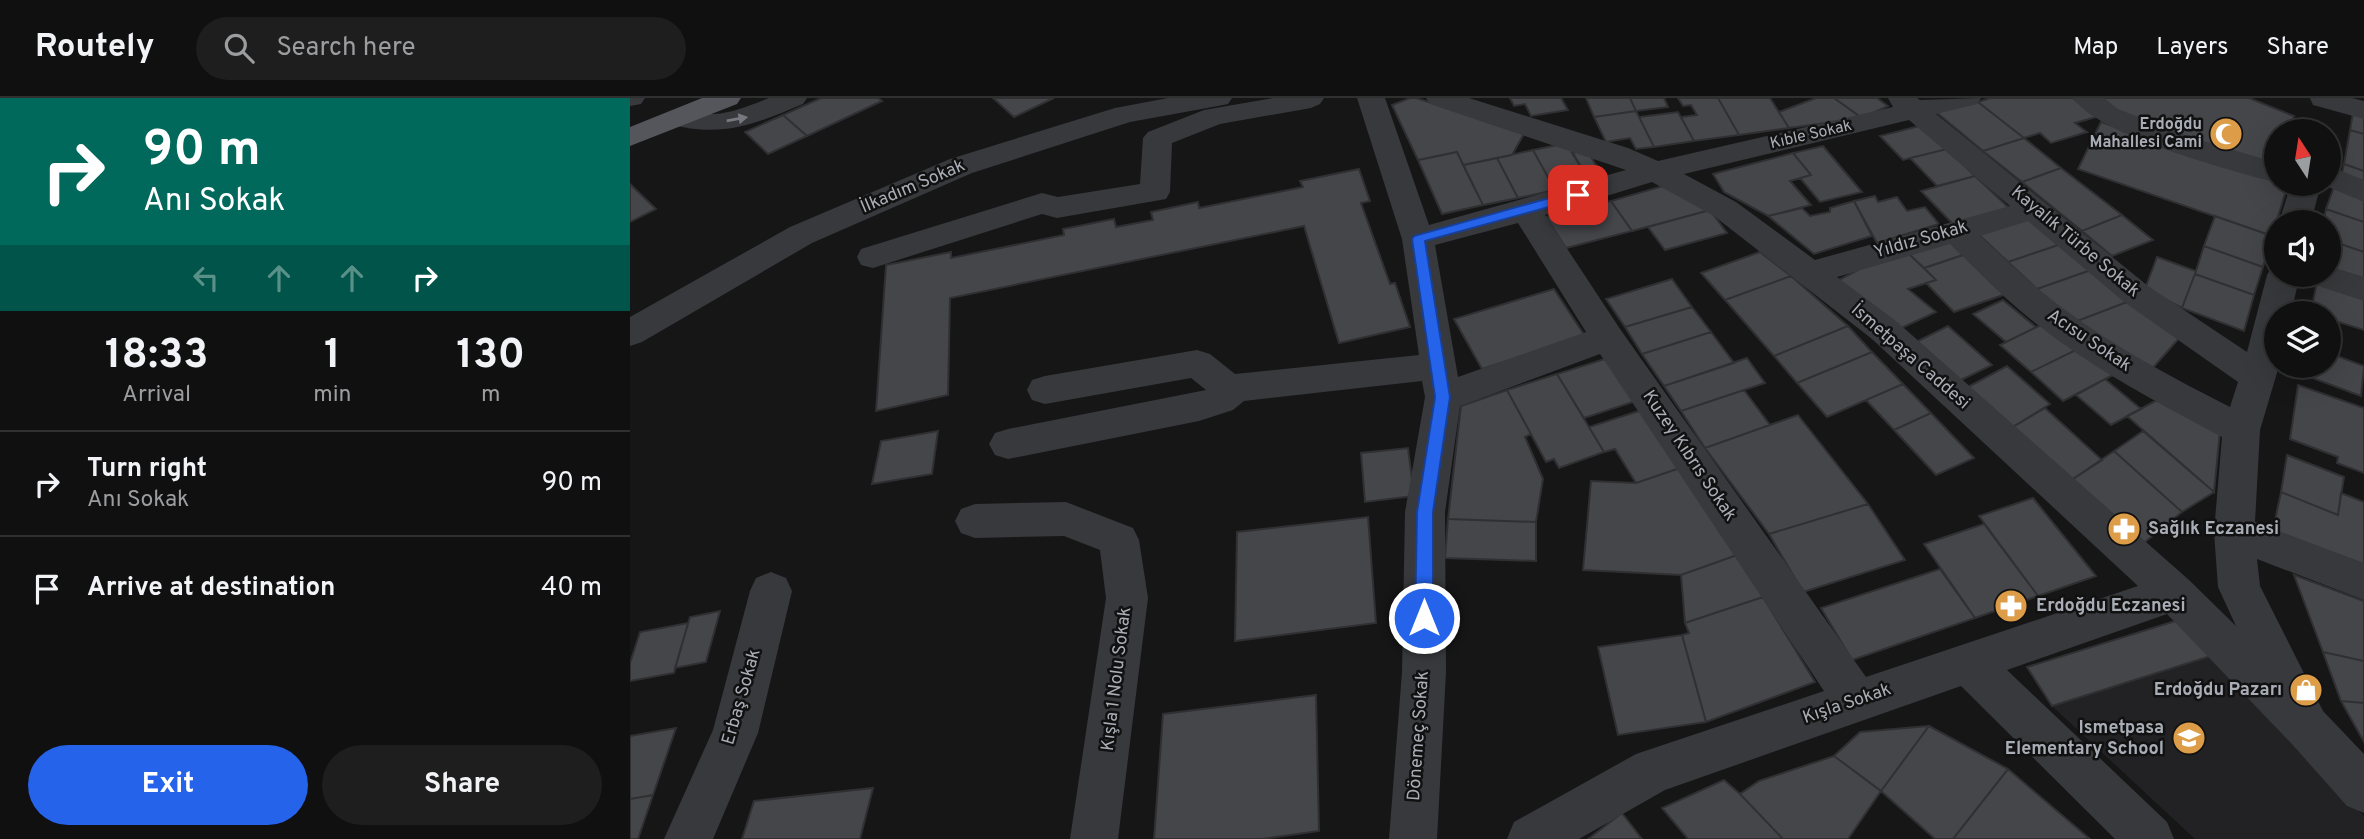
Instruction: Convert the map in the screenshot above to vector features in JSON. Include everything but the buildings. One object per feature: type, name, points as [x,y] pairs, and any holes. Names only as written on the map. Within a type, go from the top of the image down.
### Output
[{"type":"main road","points":[[630,118],[727,98]]},
{"type":"main road","points":[[630,137],[679,108]]},
{"type":"street","points":[[679,108],[712,123],[748,117],[793,98]]},
{"type":"street","name":"İlkadım Sokak","points":[[630,333],[800,235],[961,166],[1125,114],[1217,98]]},
{"type":"street","points":[[873,257],[1042,203],[1058,208],[1155,192],[1158,138],[1214,117],[1301,102],[1310,98]]},
{"type":"street","name":"Dönemeç Sokak","points":[[1371,98],[1418,239],[1441,381],[1425,512],[1424,671],[1413,839]]},
{"type":"street","name":"İsmetpaşa Caddesi","points":[[1440,98],[1618,156],[1656,171],[1725,209],[1884,330],[2174,593],[2307,727]]},
{"type":"street","name":"Kıble Sokak","points":[[1418,239],[1656,171],[1908,104],[1967,98]]},
{"type":"street","points":[[2087,98],[2108,115],[2264,169]]},
{"type":"street","name":"Kayalık Türbe Sokak","points":[[1908,104],[2136,294],[2257,377]]},
{"type":"street","points":[[2321,106],[2364,110]]},
{"type":"street","points":[[2342,182],[2364,192]]},
{"type":"street","name":"Yıldız Sokak","points":[[1808,274],[1954,230],[2035,209]]},
{"type":"street","name":"Kuzey Kıbrıs Sokak","points":[[1526,210],[1608,338],[1856,700]]},
{"type":"street","name":"Acısu Sokak","points":[[1954,230],[2029,300],[2078,336],[2161,388],[2241,430]]},
{"type":"street","points":[[2341,282],[2364,289]]},
{"type":"street","points":[[2281,287],[2241,430],[2234,532],[2239,587],[2307,727],[2364,789]]},
{"type":"street","points":[[1045,390],[1197,363],[1224,385],[1235,388],[1441,381],[1608,338]]},
{"type":"street","points":[[1008,444],[1199,407],[1220,400],[1235,388]]},
{"type":"street","name":"Kışla 1 Nolu Sokak","points":[[975,521],[1066,519],[1119,540],[1127,598],[1094,839]]},
{"type":"street","points":[[2234,532],[2364,582]]},
{"type":"street","name":"Erbaş Sokak","points":[[688,839],[734,733],[771,591]]},
{"type":"street","name":"Kışla Sokak","points":[[1531,839],[1653,771],[2174,593]]},
{"type":"street","points":[[1968,663],[2150,839]]},
{"type":"shaded area","name":"Ismetpasa Elementary School","points":[[2214,655],[2364,816],[2364,839],[2195,839],[2052,706]]},
{"type":"place","name":"Erdoğdu Mahallesi Cami","points":[[2226,134]]},
{"type":"place","name":"Sağlık Eczanesi","points":[[2124,529]]},
{"type":"place","name":"Erdoğdu Eczanesi","points":[[2011,606]]},
{"type":"place","name":"Erdoğdu Pazarı","points":[[2306,690]]},
{"type":"place","name":"Ismetpasa Elementary School","points":[[2189,738]]},
{"type":"route","points":[[1424,618],[1425,512],[1443,397],[1418,239],[1578,195]]}]
